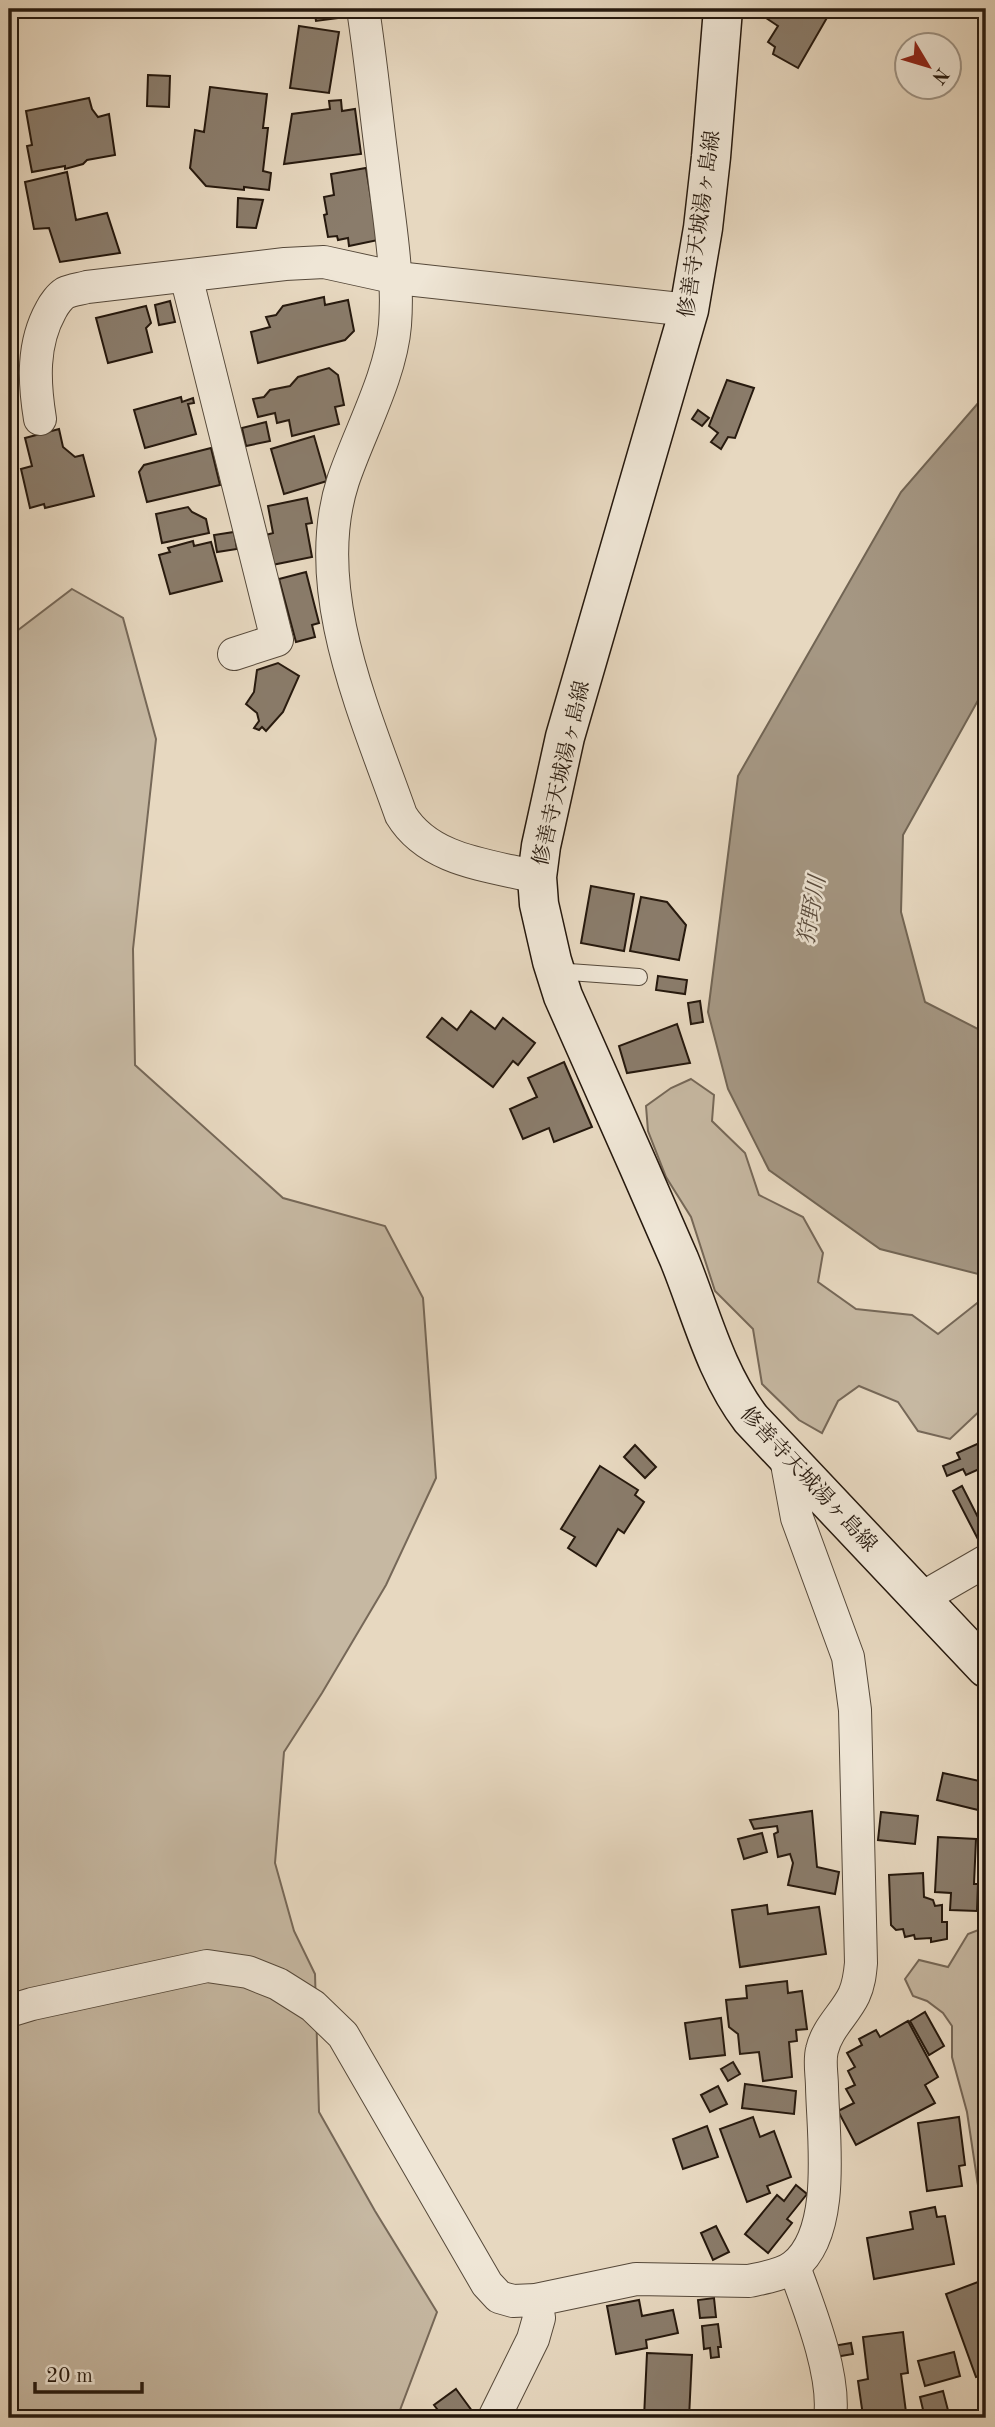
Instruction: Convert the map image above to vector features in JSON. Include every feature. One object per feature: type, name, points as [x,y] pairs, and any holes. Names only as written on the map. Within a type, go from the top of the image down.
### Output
[{"type":"main road","name":"修善寺天城湯ヶ島線","points":[[723,9],[707,192],[689,310],[565,737],[541,846],[537,877],[539,904],[563,996],[680,1262],[724,1377],[737,1401],[986,1668]]},
{"type":"street","points":[[363,9],[397,278],[395,329],[367,424],[343,480],[332,530],[332,573],[345,650],[401,815],[407,825],[420,839],[440,851],[537,877]]},
{"type":"street","points":[[40,419],[36,392],[36,362],[42,326],[54,304],[64,293],[87,287],[324,262],[397,278],[689,310]]},
{"type":"street","points":[[186,275],[277,640],[234,654]]},
{"type":"street","points":[[9,2011],[207,1966],[248,1972],[278,1984],[313,2006],[343,2035],[487,2284],[499,2297],[513,2301],[536,2300],[636,2279],[749,2281],[794,2267],[810,2248],[820,2227],[824,2201],[821,2051],[833,2025],[853,1996],[861,1963],[855,1710],[848,1657],[797,1518],[786,1453]]},
{"type":"street","points":[[920,1599],[986,1561]]},
{"type":"street","points":[[794,2267],[817,2332],[828,2379],[832,2410],[830,2418]]},
{"type":"street","points":[[494,2418],[533,2339],[539,2318],[536,2300]]},
{"type":"lane","points":[[555,971],[639,977]]},
{"type":"shaded area","points":[[72,589],[123,618],[156,739],[133,949],[135,1065],[283,1198],[385,1226],[423,1298],[436,1478],[386,1585],[284,1752],[275,1863],[294,1931],[315,1974],[319,2112],[437,2312],[397,2418],[9,2418],[9,637]]},
{"type":"shaded area","points":[[691,1079],[714,1095],[712,1121],[745,1153],[759,1195],[803,1217],[823,1253],[818,1282],[856,1309],[912,1315],[938,1334],[986,1296],[986,1405],[950,1439],[918,1431],[898,1402],[859,1386],[838,1401],[822,1433],[799,1420],[762,1384],[753,1329],[715,1291],[691,1217],[666,1177],[648,1131],[646,1106],[671,1088]]},
{"type":"shaded area","points":[[986,1927],[986,2217],[982,2212],[967,2112],[952,2057],[952,2026],[943,2013],[927,2001],[913,1996],[905,1979],[919,1960],[948,1967],[968,1934]]},
{"type":"water","name":"狩野川","points":[[986,394],[986,686],[903,835],[901,912],[925,1002],[986,1033],[986,1274],[982,1275],[880,1249],[769,1170],[728,1089],[708,1012],[738,776],[901,492]]},
{"type":"building","points":[[314,9],[338,9],[339,18],[316,21]]},
{"type":"building","points":[[771,9],[832,9],[798,68],[773,54],[775,47],[768,42],[778,26],[766,18]]},
{"type":"building","points":[[299,26],[339,32],[329,93],[290,88]]},
{"type":"building","points":[[148,75],[170,76],[169,107],[147,106]]},
{"type":"building","points":[[210,87],[267,94],[263,128],[268,128],[263,171],[271,173],[269,190],[206,186],[190,168],[195,130],[204,132]]},
{"type":"building","points":[[89,98],[98,117],[109,114],[115,155],[87,160],[83,164],[65,169],[65,166],[32,172],[27,146],[32,145],[26,111]]},
{"type":"building","points":[[341,100],[342,111],[355,109],[361,154],[284,164],[292,114],[330,109],[329,101]]},
{"type":"building","points":[[9,158],[13,158],[14,211],[9,211]]},
{"type":"building","points":[[366,168],[378,240],[349,246],[348,238],[338,240],[337,236],[328,237],[324,197],[334,195],[331,174]]},
{"type":"building","points":[[67,172],[76,220],[107,213],[120,253],[60,262],[49,228],[34,229],[25,182]]},
{"type":"building","points":[[238,198],[263,200],[256,228],[237,227]]},
{"type":"building","points":[[324,297],[325,305],[348,300],[354,331],[345,340],[258,363],[251,332],[270,327],[266,317],[276,315],[283,306]]},
{"type":"building","points":[[170,301],[175,322],[159,325],[155,305]]},
{"type":"building","points":[[146,306],[151,323],[146,328],[152,352],[108,363],[96,318]]},
{"type":"building","points":[[329,368],[338,375],[344,405],[335,407],[339,424],[292,436],[289,420],[277,423],[275,413],[258,417],[253,399],[264,397],[270,390],[290,386],[298,377]]},
{"type":"building","points":[[727,380],[754,388],[735,438],[728,437],[721,449],[711,442],[718,433],[709,426]]},
{"type":"building","points":[[181,397],[182,402],[193,398],[194,403],[188,404],[196,434],[145,448],[134,410]]},
{"type":"building","points":[[698,410],[709,418],[702,426],[692,419]]},
{"type":"building","points":[[266,422],[270,441],[246,446],[242,428]]},
{"type":"building","points":[[59,429],[63,447],[75,457],[83,455],[94,496],[45,508],[44,504],[30,508],[21,469],[32,466],[25,438]]},
{"type":"building","points":[[314,436],[327,481],[284,494],[271,449]]},
{"type":"building","points":[[211,448],[220,485],[147,502],[139,472],[144,465]]},
{"type":"building","points":[[307,498],[312,523],[306,524],[312,557],[272,565],[266,535],[273,533],[268,506]]},
{"type":"building","points":[[188,507],[206,519],[209,533],[162,543],[156,514]]},
{"type":"building","points":[[234,532],[237,549],[217,552],[214,535]]},
{"type":"building","points":[[193,541],[194,546],[211,542],[222,581],[170,594],[159,555],[170,552],[168,548]]},
{"type":"building","points":[[306,572],[319,623],[312,625],[315,637],[296,642],[279,579]]},
{"type":"building","points":[[278,663],[299,676],[283,712],[266,731],[262,727],[259,730],[254,728],[259,721],[257,713],[246,704],[254,692],[257,670]]},
{"type":"building","points":[[591,886],[634,894],[624,951],[581,943]]},
{"type":"building","points":[[641,897],[667,902],[686,925],[679,960],[630,951]]},
{"type":"building","points":[[658,976],[687,980],[685,994],[656,990]]},
{"type":"building","points":[[700,1001],[703,1022],[691,1024],[688,1003]]},
{"type":"building","points":[[471,1011],[495,1029],[503,1018],[535,1043],[518,1065],[513,1061],[493,1087],[427,1037],[442,1018],[457,1030]]},
{"type":"building","points":[[677,1024],[690,1063],[627,1073],[619,1046]]},
{"type":"building","points":[[564,1062],[592,1127],[554,1142],[549,1128],[523,1139],[510,1109],[537,1097],[528,1078]]},
{"type":"building","points":[[986,1440],[986,1466],[966,1475],[963,1469],[947,1476],[943,1466],[960,1459],[957,1453]]},
{"type":"building","points":[[635,1445],[656,1467],[645,1478],[624,1457]]},
{"type":"building","points":[[600,1466],[638,1490],[635,1495],[644,1502],[624,1533],[618,1529],[596,1566],[568,1548],[575,1537],[561,1529]]},
{"type":"building","points":[[962,1486],[986,1533],[986,1542],[981,1545],[953,1491]]},
{"type":"building","points":[[943,1773],[984,1782],[978,1810],[937,1800]]},
{"type":"building","points":[[812,1811],[817,1867],[839,1872],[835,1894],[788,1885],[793,1863],[790,1854],[778,1857],[774,1834],[778,1832],[777,1826],[754,1829],[750,1820]]},
{"type":"building","points":[[881,1812],[918,1816],[915,1844],[878,1840]]},
{"type":"building","points":[[762,1833],[767,1852],[744,1859],[738,1839]]},
{"type":"building","points":[[938,1837],[976,1839],[974,1884],[978,1884],[977,1911],[950,1910],[951,1893],[935,1892]]},
{"type":"building","points":[[923,1873],[924,1897],[933,1900],[935,1906],[942,1905],[942,1922],[947,1922],[947,1939],[931,1942],[931,1938],[915,1939],[914,1935],[905,1937],[903,1929],[896,1930],[891,1925],[889,1875]]},
{"type":"building","points":[[767,1905],[768,1914],[819,1907],[826,1954],[740,1967],[732,1910]]},
{"type":"building","points":[[787,1981],[788,1993],[802,1991],[807,2029],[796,2030],[797,2041],[789,2042],[792,2077],[763,2081],[759,2052],[740,2054],[738,2034],[729,2027],[726,2000],[747,1998],[746,1986]]},
{"type":"building","points":[[925,2012],[944,2046],[929,2055],[910,2021]]},
{"type":"building","points":[[721,2018],[725,2055],[690,2059],[685,2023]]},
{"type":"building","points":[[908,2021],[938,2077],[925,2085],[935,2103],[856,2145],[838,2111],[854,2103],[846,2089],[855,2085],[848,2071],[855,2067],[847,2053],[862,2045],[859,2039],[876,2030],[880,2037]]},
{"type":"building","points":[[733,2062],[740,2074],[728,2081],[721,2069]]},
{"type":"building","points":[[745,2084],[796,2091],[794,2114],[742,2108]]},
{"type":"building","points":[[718,2086],[727,2104],[710,2112],[701,2095]]},
{"type":"building","points":[[753,2117],[760,2137],[774,2131],[791,2177],[767,2186],[770,2193],[747,2202],[720,2129]]},
{"type":"building","points":[[959,2117],[965,2165],[959,2166],[962,2186],[927,2191],[918,2123]]},
{"type":"building","points":[[707,2126],[718,2157],[683,2169],[673,2139]]},
{"type":"building","points":[[796,2185],[807,2194],[787,2219],[792,2223],[768,2253],[745,2234],[777,2195],[784,2201]]},
{"type":"building","points":[[935,2207],[937,2217],[945,2216],[954,2264],[874,2279],[867,2238],[913,2229],[910,2212]]},
{"type":"building","points":[[716,2226],[729,2252],[713,2260],[701,2233]]},
{"type":"building","points":[[986,2279],[986,2374],[976,2377],[946,2294]]},
{"type":"building","points":[[714,2298],[716,2317],[700,2318],[698,2300]]},
{"type":"building","points":[[639,2300],[642,2316],[673,2310],[678,2333],[646,2340],[647,2348],[616,2354],[607,2306]]},
{"type":"building","points":[[718,2324],[721,2347],[718,2347],[719,2357],[711,2358],[710,2348],[704,2349],[702,2326]]},
{"type":"building","points":[[903,2332],[908,2373],[901,2374],[906,2412],[863,2416],[858,2381],[868,2379],[863,2337]]},
{"type":"building","points":[[851,2343],[853,2354],[835,2357],[833,2346]]},
{"type":"building","points":[[954,2352],[960,2376],[925,2386],[918,2361]]},
{"type":"building","points":[[647,2353],[692,2355],[689,2418],[644,2418]]},
{"type":"building","points":[[456,2389],[475,2415],[470,2418],[444,2418],[434,2405]]},
{"type":"building","points":[[943,2391],[950,2418],[925,2418],[920,2397]]}]
